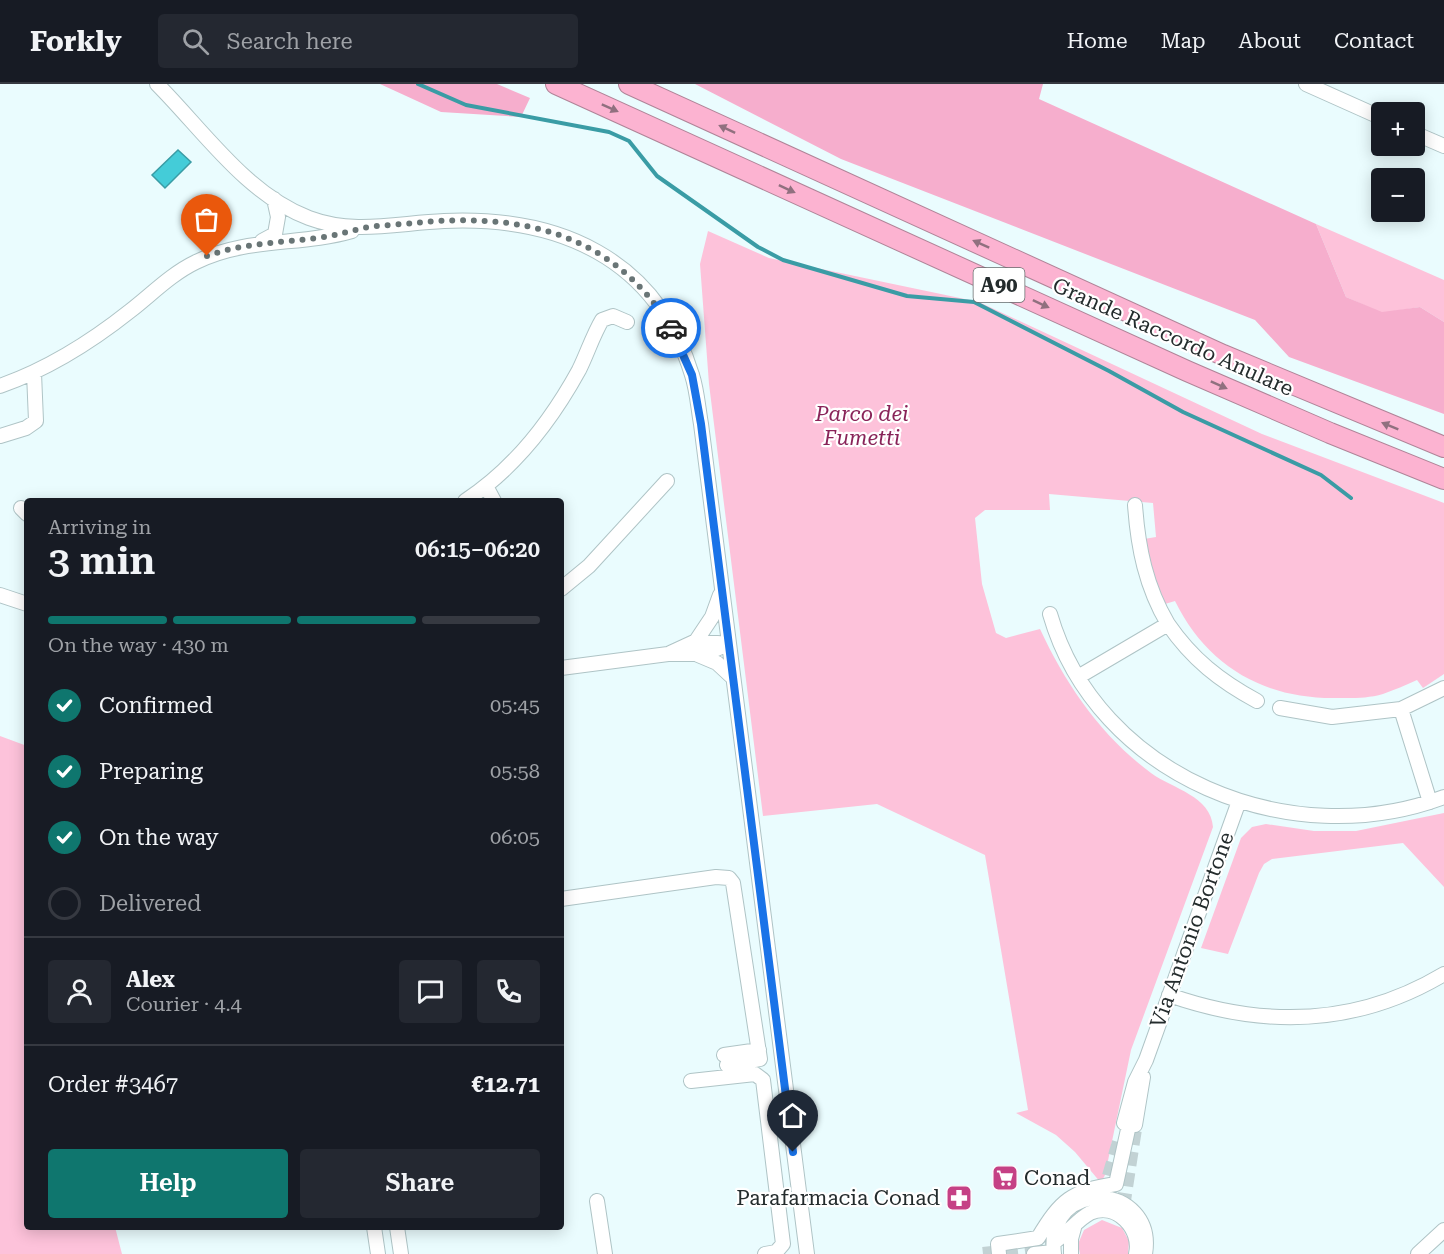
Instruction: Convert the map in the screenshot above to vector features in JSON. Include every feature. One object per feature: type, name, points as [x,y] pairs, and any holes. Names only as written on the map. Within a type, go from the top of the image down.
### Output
[{"type":"highway","name":"Grande Raccordo Anulare","points":[[556,84],[1197,375],[1360,446],[1444,479]]},
{"type":"highway","name":"Grande Raccordo Anulare","points":[[629,84],[1234,360],[1444,447]]},
{"type":"street","points":[[157,84],[234,165],[274,199],[303,216],[337,226],[361,228]]},
{"type":"street","points":[[1306,84],[1371,113]]},
{"type":"street","points":[[1425,138],[1444,146]]},
{"type":"street","points":[[274,199],[278,217],[275,234]]},
{"type":"street","points":[[260,242],[303,216]]},
{"type":"street","points":[[291,240],[300,231],[303,216]]},
{"type":"street","points":[[0,386],[34,373],[104,331],[184,267],[214,254],[260,242],[321,237],[361,228],[448,221],[525,224],[557,233],[587,246],[608,259],[639,284],[674,331],[693,380],[807,1254]]},
{"type":"street","points":[[469,498],[486,486],[527,446],[552,413],[578,371],[602,320],[613,316],[627,322]]},
{"type":"street","points":[[0,436],[27,428],[36,422],[34,373]]},
{"type":"street","points":[[564,587],[589,566],[667,481]]},
{"type":"street","points":[[486,486],[492,498]]},
{"type":"street","points":[[1135,505],[1143,563],[1153,596],[1168,624],[1203,666],[1257,701]]},
{"type":"street","points":[[697,648],[722,590]]},
{"type":"street","points":[[0,595],[24,603]]},
{"type":"street","points":[[1050,614],[1061,646],[1078,677],[1120,728],[1153,756],[1190,780],[1239,801],[1280,813],[1327,818],[1383,813],[1430,802],[1444,796]]},
{"type":"street","points":[[1078,677],[1168,624]]},
{"type":"street","points":[[564,668],[728,644]]},
{"type":"street","points":[[697,648],[731,676]]},
{"type":"street","points":[[1280,708],[1332,717],[1401,709],[1444,688]]},
{"type":"street","points":[[1401,709],[1430,802]]},
{"type":"street","name":"Via Antonio Bortone","points":[[1116,1184],[1146,1060],[1239,801]]},
{"type":"street","points":[[564,899],[729,878],[733,883],[759,1050],[725,1060]]},
{"type":"street","points":[[1169,995],[1235,1014],[1307,1017],[1380,1003],[1444,974]]},
{"type":"street","points":[[691,1081],[755,1074],[763,1080],[783,1244],[776,1252],[765,1254]]},
{"type":"street","points":[[999,1249],[1038,1238],[1056,1209],[1065,1202],[1089,1189],[1116,1184],[1136,1235],[1136,1254]]},
{"type":"street","points":[[1055,1249],[1059,1221],[1073,1204],[1091,1197],[1102,1197],[1114,1199],[1145,1233],[1145,1254]]},
{"type":"street","points":[[1034,1254],[1055,1249],[1101,1199]]},
{"type":"street","points":[[597,1201],[605,1254]]},
{"type":"street","points":[[1090,1213],[1125,1210]]},
{"type":"street","points":[[1071,1254],[1074,1228]]},
{"type":"street","points":[[374,1230],[378,1254]]},
{"type":"street","points":[[397,1230],[401,1254]]},
{"type":"street","points":[[1418,1254],[1443,1234]]},
{"type":"green space","points":[[1316,224],[1444,280],[1444,322],[1420,307],[1382,313],[1346,297]]},
{"type":"green space","name":"Parco dei Fumetti","points":[[708,231],[769,258],[979,302],[1262,434],[1444,503],[1444,674],[1423,688],[1417,680],[1383,694],[1358,698],[1307,696],[1282,692],[1239,673],[1203,643],[1175,601],[1165,604],[1154,583],[1144,539],[1156,537],[1153,503],[1049,494],[1050,510],[985,510],[975,518],[982,584],[996,633],[1006,638],[1040,629],[1073,689],[1116,743],[1151,773],[1190,794],[1206,808],[1211,816],[1213,827],[1131,1050],[1105,1175],[1101,1183],[1075,1152],[1056,1135],[1016,1113],[1028,1110],[985,855],[877,804],[763,816],[709,384],[700,264]]},
{"type":"green space","points":[[0,736],[24,745],[24,1230],[116,1230],[122,1254],[0,1254]]},
{"type":"green space","points":[[1444,813],[1444,887],[1403,843],[1272,859],[1264,864],[1259,873],[1228,954],[1201,948],[1241,838],[1252,827],[1266,824],[1314,831],[1356,831]]},
{"type":"green space","points":[[1102,1220],[1122,1228],[1129,1241],[1128,1254],[1080,1254],[1078,1244],[1084,1230]]},
{"type":"shaded area","points":[[380,84],[497,84],[530,98],[521,117],[441,112]]},
{"type":"shaded area","points":[[695,84],[1043,84],[1039,99],[1316,224],[1346,297],[1382,312],[1420,307],[1444,322],[1444,414],[1289,357],[1255,320],[841,159]]},
{"type":"water","points":[[178,150],[191,162],[165,188],[152,175]]},
{"type":"waterway","points":[[418,84],[466,105],[609,132],[629,141],[657,176],[758,247],[783,260],[907,296],[974,302],[1109,371],[1183,412],[1321,475],[1351,498]]},
{"type":"tunnel","points":[[1123,1207],[1135,1129]]},
{"type":"tunnel","points":[[1103,1196],[1119,1142]]},
{"type":"tunnel","points":[[983,1254],[1027,1249],[1057,1240]]},
{"type":"way so far","points":[[207,256],[260,242],[321,237],[361,228],[455,220],[525,224],[565,236],[608,259],[644,290],[660,309],[671,328]]},
{"type":"place","name":"Conad","points":[[1005,1178]]},
{"type":"place","name":"Parafarmacia Conad","points":[[959,1198]]},
{"type":"route","points":[[671,328],[692,375],[701,424],[743,771],[793,1152]]}]
